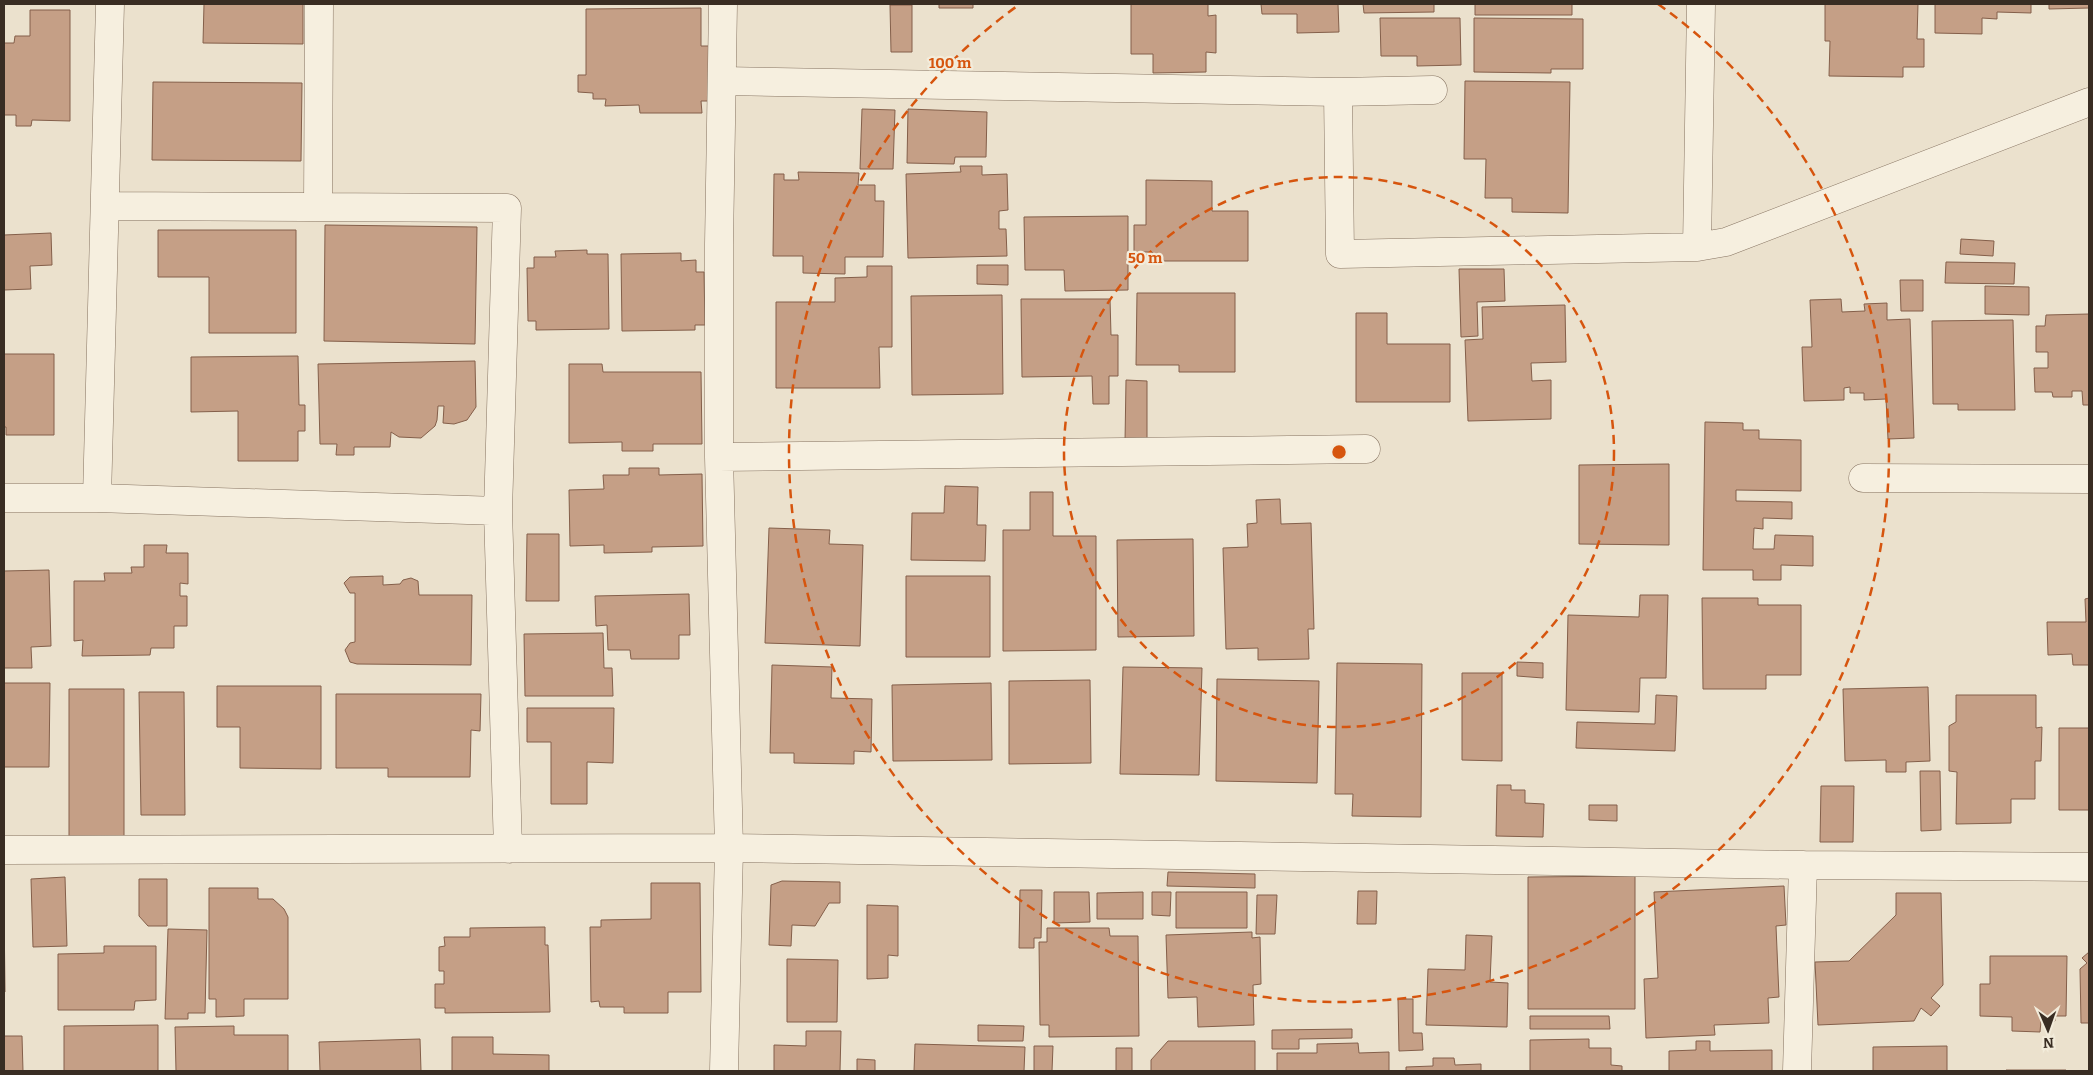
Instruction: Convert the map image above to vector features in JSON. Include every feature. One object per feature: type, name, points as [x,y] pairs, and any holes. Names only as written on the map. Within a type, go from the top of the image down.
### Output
[{"type":"street","points":[[97,498],[110,4]]},
{"type":"street","points":[[318,206],[319,4]]},
{"type":"street","points":[[724,4],[719,244],[719,457],[729,848],[724,1071]]},
{"type":"street","points":[[1697,247],[1701,4]]},
{"type":"street","points":[[723,81],[1338,92],[1433,90]]},
{"type":"street","points":[[1338,92],[1340,254],[1697,247],[1726,242],[2089,102]]},
{"type":"street","points":[[105,206],[507,208],[498,511],[508,849]]},
{"type":"street","points":[[719,457],[1366,449]]},
{"type":"street","points":[[1863,478],[2089,479]]},
{"type":"street","points":[[4,498],[97,498],[498,511]]},
{"type":"street","points":[[4,850],[729,848],[1803,866],[2089,867]]},
{"type":"street","points":[[1797,1071],[1803,866]]},
{"type":"building","points":[[204,4],[303,4],[303,44],[203,43]]},
{"type":"building","points":[[939,4],[973,4],[973,8],[939,8]]},
{"type":"building","points":[[1131,4],[1208,4],[1208,16],[1216,15],[1216,53],[1206,52],[1206,72],[1153,73],[1153,54],[1131,54]]},
{"type":"building","points":[[1261,4],[1338,4],[1339,32],[1297,33],[1297,14],[1262,14]]},
{"type":"building","points":[[1363,4],[1434,4],[1434,12],[1364,13]]},
{"type":"building","points":[[1475,4],[1572,4],[1572,15],[1475,15]]},
{"type":"building","points":[[1825,4],[1918,4],[1917,39],[1924,39],[1924,67],[1903,67],[1903,77],[1829,76],[1830,41],[1825,41]]},
{"type":"building","points":[[1935,4],[2031,4],[2031,13],[1997,12],[1997,19],[1982,18],[1982,34],[1935,33]]},
{"type":"building","points":[[2049,4],[2089,4],[2089,8],[2049,9]]},
{"type":"building","points":[[890,5],[912,5],[912,52],[891,52]]},
{"type":"building","points":[[701,8],[701,46],[709,46],[710,101],[701,101],[702,113],[640,113],[639,105],[605,106],[606,99],[593,99],[593,93],[578,92],[578,75],[586,75],[586,9]]},
{"type":"building","points":[[30,10],[70,10],[70,121],[32,120],[31,126],[16,126],[16,115],[4,115],[4,43],[14,43],[15,36],[30,36]]},
{"type":"building","points":[[1380,18],[1460,18],[1461,65],[1417,66],[1417,56],[1381,56]]},
{"type":"building","points":[[1474,18],[1583,19],[1583,69],[1551,69],[1551,73],[1474,72]]},
{"type":"building","points":[[1465,81],[1570,82],[1568,213],[1512,212],[1512,198],[1485,198],[1486,159],[1464,159]]},
{"type":"building","points":[[153,82],[302,83],[301,161],[152,160]]},
{"type":"building","points":[[862,109],[895,110],[893,169],[860,169]]},
{"type":"building","points":[[908,109],[987,112],[986,157],[955,157],[954,164],[907,163]]},
{"type":"building","points":[[960,166],[982,166],[982,175],[1007,174],[1008,210],[999,211],[999,229],[1006,229],[1007,256],[908,258],[906,174],[961,172]]},
{"type":"building","points":[[798,172],[859,173],[858,185],[875,185],[875,201],[884,201],[883,257],[845,257],[845,274],[803,273],[803,256],[773,256],[774,174],[784,174],[784,180],[799,180]]},
{"type":"building","points":[[1146,180],[1212,181],[1212,211],[1248,211],[1248,261],[1152,261],[1152,252],[1134,252],[1134,225],[1146,225]]},
{"type":"building","points":[[1128,216],[1128,290],[1065,291],[1064,270],[1025,270],[1024,217]]},
{"type":"building","points":[[325,225],[477,227],[475,344],[324,341]]},
{"type":"building","points":[[158,230],[296,230],[296,333],[209,333],[209,277],[158,277]]},
{"type":"building","points":[[51,233],[52,265],[30,266],[31,289],[4,290],[4,235]]},
{"type":"building","points":[[1961,239],[1994,241],[1993,256],[1960,254]]},
{"type":"building","points":[[587,250],[587,254],[608,254],[609,329],[536,330],[536,321],[528,321],[527,268],[534,268],[534,257],[556,257],[555,251]]},
{"type":"building","points":[[681,253],[681,261],[696,260],[696,272],[704,272],[705,325],[695,325],[695,330],[622,331],[621,254]]},
{"type":"building","points":[[1946,262],[2015,263],[2014,284],[1945,283]]},
{"type":"building","points":[[977,265],[1008,265],[1008,285],[977,284]]},
{"type":"building","points":[[867,266],[892,266],[892,347],[879,347],[880,388],[776,388],[776,302],[835,302],[835,278],[867,277]]},
{"type":"building","points":[[1459,269],[1504,269],[1505,301],[1477,302],[1478,336],[1461,337]]},
{"type":"building","points":[[1900,280],[1923,280],[1923,311],[1901,311]]},
{"type":"building","points":[[1985,286],[2029,287],[2029,315],[1985,314]]},
{"type":"building","points":[[1137,293],[1235,293],[1235,372],[1179,372],[1179,365],[1136,365]]},
{"type":"building","points":[[1002,295],[1003,394],[912,395],[911,296]]},
{"type":"building","points":[[1021,299],[1110,299],[1111,335],[1118,335],[1118,376],[1109,376],[1109,404],[1093,404],[1092,376],[1022,377]]},
{"type":"building","points":[[1841,299],[1842,312],[1865,311],[1864,304],[1887,303],[1887,320],[1910,319],[1914,438],[1888,439],[1886,399],[1864,400],[1864,393],[1850,393],[1850,387],[1844,388],[1844,400],[1804,401],[1802,347],[1812,347],[1810,300]]},
{"type":"building","points":[[1565,305],[1566,362],[1531,363],[1532,381],[1551,380],[1551,419],[1468,421],[1465,340],[1483,339],[1482,307]]},
{"type":"building","points":[[1356,313],[1387,313],[1387,344],[1450,344],[1450,402],[1356,402]]},
{"type":"building","points":[[2089,314],[2089,405],[2083,405],[2082,391],[2072,391],[2072,397],[2053,397],[2052,392],[2035,392],[2034,368],[2048,368],[2048,352],[2036,352],[2036,326],[2045,326],[2046,315]]},
{"type":"building","points":[[2013,320],[2015,410],[1958,410],[1958,404],[1933,404],[1932,321]]},
{"type":"building","points":[[4,354],[54,354],[54,435],[6,435],[6,427],[4,427]]},
{"type":"building","points":[[298,356],[299,405],[305,405],[305,431],[298,431],[298,461],[238,461],[238,411],[191,412],[191,357]]},
{"type":"building","points":[[475,361],[476,407],[467,420],[454,424],[443,423],[444,406],[438,406],[435,426],[421,438],[399,437],[391,432],[390,447],[354,447],[354,455],[336,455],[337,444],[320,444],[318,364]]},
{"type":"building","points":[[569,364],[602,364],[603,372],[701,372],[702,444],[653,444],[653,451],[622,451],[622,442],[569,443]]},
{"type":"building","points":[[1126,380],[1147,381],[1147,442],[1125,442]]},
{"type":"building","points":[[1705,422],[1743,423],[1743,430],[1759,430],[1759,439],[1801,440],[1801,491],[1736,490],[1736,501],[1792,502],[1792,519],[1763,518],[1763,529],[1754,528],[1753,549],[1774,549],[1775,535],[1813,536],[1813,566],[1781,565],[1781,580],[1753,580],[1753,570],[1703,570]]},
{"type":"building","points":[[1669,464],[1669,545],[1579,544],[1579,465]]},
{"type":"building","points":[[629,468],[659,468],[659,475],[702,474],[703,546],[652,547],[652,552],[604,553],[604,545],[570,546],[569,490],[604,489],[603,475],[629,475]]},
{"type":"building","points":[[945,486],[978,487],[977,525],[986,525],[985,561],[911,560],[912,513],[944,513]]},
{"type":"building","points":[[1030,492],[1053,492],[1053,536],[1096,536],[1096,650],[1003,651],[1003,530],[1030,530]]},
{"type":"building","points":[[1280,499],[1281,524],[1311,523],[1314,629],[1308,629],[1309,659],[1258,660],[1258,648],[1226,649],[1223,548],[1248,547],[1247,524],[1257,523],[1256,500]]},
{"type":"building","points":[[769,528],[830,530],[829,544],[863,545],[860,646],[765,643]]},
{"type":"building","points":[[527,534],[559,534],[559,601],[526,601]]},
{"type":"building","points":[[1193,539],[1194,636],[1118,637],[1117,540]]},
{"type":"building","points":[[144,545],[167,545],[166,553],[188,553],[188,584],[180,583],[180,596],[187,596],[187,626],[174,626],[174,648],[151,648],[150,655],[82,656],[83,640],[74,641],[74,581],[105,581],[104,573],[132,573],[131,567],[144,567]]},
{"type":"building","points":[[49,570],[51,646],[31,647],[32,668],[4,668],[4,571]]},
{"type":"building","points":[[383,576],[383,585],[400,584],[403,580],[411,578],[418,581],[419,595],[472,595],[471,665],[357,664],[350,662],[345,650],[350,643],[355,642],[355,593],[350,593],[344,583],[350,577]]},
{"type":"building","points":[[906,576],[990,576],[990,657],[906,657]]},
{"type":"building","points":[[689,594],[690,635],[679,635],[679,659],[631,659],[630,650],[608,650],[607,625],[596,626],[595,596]]},
{"type":"building","points":[[1640,595],[1668,595],[1666,678],[1640,678],[1639,712],[1566,710],[1568,615],[1639,617]]},
{"type":"building","points":[[1702,598],[1758,598],[1758,605],[1801,605],[1801,675],[1766,675],[1766,689],[1703,689]]},
{"type":"building","points":[[2089,598],[2089,665],[2073,665],[2072,654],[2048,655],[2047,622],[2086,622],[2085,599]]},
{"type":"building","points":[[603,633],[604,668],[612,668],[613,696],[525,696],[524,634]]},
{"type":"building","points":[[1517,662],[1543,663],[1543,678],[1517,676]]},
{"type":"building","points":[[1337,663],[1422,664],[1421,817],[1352,816],[1353,794],[1335,794]]},
{"type":"building","points":[[772,665],[832,667],[831,698],[872,699],[871,752],[854,751],[854,764],[794,763],[794,753],[770,753]]},
{"type":"building","points":[[1123,667],[1202,668],[1199,775],[1120,774]]},
{"type":"building","points":[[1462,673],[1502,673],[1502,761],[1462,760]]},
{"type":"building","points":[[1217,679],[1319,681],[1317,783],[1216,781]]},
{"type":"building","points":[[1090,680],[1091,763],[1009,764],[1009,681]]},
{"type":"building","points":[[4,683],[50,683],[49,767],[4,767]]},
{"type":"building","points":[[991,683],[992,760],[893,761],[892,685]]},
{"type":"building","points":[[217,686],[321,686],[321,769],[240,768],[240,727],[217,727]]},
{"type":"building","points":[[1928,687],[1930,761],[1906,762],[1906,772],[1886,772],[1886,760],[1845,761],[1843,689]]},
{"type":"building","points":[[69,689],[124,689],[124,837],[69,837]]},
{"type":"building","points":[[139,692],[184,692],[185,815],[141,815]]},
{"type":"building","points":[[336,694],[481,694],[480,731],[471,730],[470,777],[388,777],[388,768],[336,768]]},
{"type":"building","points":[[1656,695],[1677,696],[1675,751],[1576,748],[1577,722],[1655,724]]},
{"type":"building","points":[[1956,695],[2036,695],[2036,728],[2042,727],[2041,761],[2035,761],[2035,799],[2011,799],[2011,823],[1956,824],[1957,772],[1949,771],[1949,726],[1956,722]]},
{"type":"building","points":[[527,708],[614,708],[613,763],[587,762],[587,804],[551,804],[551,742],[527,742]]},
{"type":"building","points":[[2059,728],[2089,728],[2089,810],[2059,810]]},
{"type":"building","points":[[1920,771],[1940,771],[1941,830],[1921,831]]},
{"type":"building","points":[[1497,785],[1511,785],[1511,790],[1525,790],[1525,803],[1544,804],[1543,837],[1496,836]]},
{"type":"building","points":[[1821,786],[1854,786],[1853,842],[1820,842]]},
{"type":"building","points":[[1589,805],[1617,805],[1617,821],[1589,820]]},
{"type":"building","points":[[1168,872],[1255,874],[1255,888],[1167,886]]},
{"type":"building","points":[[1635,876],[1635,1009],[1528,1009],[1528,877]]},
{"type":"building","points":[[65,877],[67,946],[33,947],[31,879]]},
{"type":"building","points":[[139,879],[167,879],[167,926],[148,926],[139,916]]},
{"type":"building","points":[[782,881],[840,882],[840,903],[829,903],[815,926],[792,925],[791,946],[769,945],[771,885]]},
{"type":"building","points":[[651,883],[700,883],[701,992],[668,992],[668,1013],[624,1013],[624,1007],[600,1007],[599,1001],[591,1002],[590,927],[601,927],[601,920],[651,919]]},
{"type":"building","points":[[1784,886],[1786,925],[1776,926],[1779,997],[1768,998],[1769,1023],[1714,1025],[1715,1035],[1646,1038],[1644,979],[1658,978],[1654,892]]},
{"type":"building","points":[[209,888],[258,888],[258,899],[273,899],[284,909],[288,917],[288,999],[244,999],[244,1016],[216,1017],[216,999],[209,999]]},
{"type":"building","points":[[1020,890],[1042,890],[1041,938],[1034,938],[1034,948],[1019,948]]},
{"type":"building","points":[[1358,891],[1377,891],[1376,924],[1357,924]]},
{"type":"building","points":[[1054,892],[1089,892],[1090,922],[1054,923]]},
{"type":"building","points":[[1143,892],[1143,919],[1097,919],[1097,893]]},
{"type":"building","points":[[1152,892],[1171,892],[1170,916],[1152,915]]},
{"type":"building","points":[[1176,892],[1247,892],[1247,928],[1176,928]]},
{"type":"building","points":[[1896,893],[1941,893],[1943,985],[1931,998],[1940,1006],[1931,1016],[1921,1008],[1914,1021],[1818,1025],[1815,962],[1849,961],[1896,915]]},
{"type":"building","points":[[1257,895],[1277,895],[1275,934],[1256,934]]},
{"type":"building","points":[[867,905],[898,906],[898,956],[888,955],[888,978],[867,979]]},
{"type":"building","points":[[4,908],[5,992],[4,992]]},
{"type":"building","points":[[545,927],[545,945],[548,945],[550,1012],[445,1013],[445,1008],[435,1008],[435,984],[444,984],[444,971],[439,971],[439,947],[445,946],[444,937],[470,937],[470,928]]},
{"type":"building","points":[[1047,928],[1109,928],[1110,936],[1138,936],[1139,1036],[1049,1037],[1049,1025],[1040,1025],[1039,942],[1047,942]]},
{"type":"building","points":[[168,929],[207,930],[205,1013],[188,1013],[188,1019],[165,1019]]},
{"type":"building","points":[[1252,932],[1252,938],[1260,937],[1261,984],[1253,985],[1254,1025],[1198,1027],[1197,997],[1168,998],[1166,935]]},
{"type":"building","points":[[1466,935],[1492,936],[1490,982],[1508,983],[1507,1027],[1426,1025],[1428,969],[1465,970]]},
{"type":"building","points":[[104,946],[156,946],[156,1000],[135,1001],[134,1010],[58,1010],[58,954],[104,953]]},
{"type":"building","points":[[2089,952],[2089,1023],[2081,1023],[2080,969],[2087,963],[2082,958]]},
{"type":"building","points":[[1990,956],[2067,956],[2066,1016],[2055,1016],[2055,1021],[2041,1021],[2040,1032],[2012,1031],[2012,1017],[1980,1016],[1980,984],[1990,984]]},
{"type":"building","points":[[787,959],[838,960],[837,1022],[787,1022]]},
{"type":"building","points":[[1398,999],[1413,999],[1413,1033],[1422,1033],[1423,1050],[1399,1051]]},
{"type":"building","points":[[1530,1016],[1609,1016],[1610,1029],[1530,1029]]},
{"type":"building","points":[[158,1025],[158,1071],[64,1071],[64,1026]]},
{"type":"building","points":[[978,1025],[1024,1026],[1023,1041],[978,1041]]},
{"type":"building","points":[[234,1026],[234,1035],[288,1035],[288,1071],[176,1071],[175,1027]]},
{"type":"building","points":[[1352,1029],[1352,1038],[1299,1039],[1299,1049],[1272,1049],[1272,1030]]},
{"type":"building","points":[[806,1031],[841,1031],[840,1071],[774,1071],[774,1045],[806,1046]]},
{"type":"building","points":[[4,1036],[22,1036],[23,1071],[4,1071]]},
{"type":"building","points":[[452,1037],[493,1037],[493,1054],[549,1055],[549,1071],[452,1071]]},
{"type":"building","points":[[420,1039],[421,1071],[320,1071],[319,1042]]},
{"type":"building","points":[[1589,1039],[1589,1048],[1611,1048],[1611,1065],[1622,1066],[1622,1071],[1530,1071],[1530,1040]]},
{"type":"building","points":[[1168,1041],[1255,1041],[1255,1071],[1151,1071],[1151,1060]]},
{"type":"building","points":[[1696,1041],[1710,1041],[1710,1051],[1772,1050],[1772,1071],[1669,1071],[1669,1051],[1696,1050]]},
{"type":"building","points":[[1358,1043],[1359,1053],[1389,1052],[1389,1071],[1277,1071],[1277,1053],[1317,1053],[1317,1044]]},
{"type":"building","points":[[915,1044],[1025,1047],[1024,1071],[914,1071]]},
{"type":"building","points":[[1034,1046],[1053,1046],[1052,1071],[1034,1071]]},
{"type":"building","points":[[1947,1046],[1947,1071],[1873,1071],[1873,1047]]},
{"type":"building","points":[[1116,1048],[1132,1048],[1132,1071],[1116,1071]]},
{"type":"building","points":[[1433,1058],[1454,1058],[1455,1065],[1481,1064],[1481,1071],[1406,1071],[1406,1067],[1433,1066]]},
{"type":"building","points":[[857,1059],[875,1060],[875,1071],[857,1071]]},
{"type":"building","points":[[2066,1070],[2066,1071],[2006,1071]]}]
